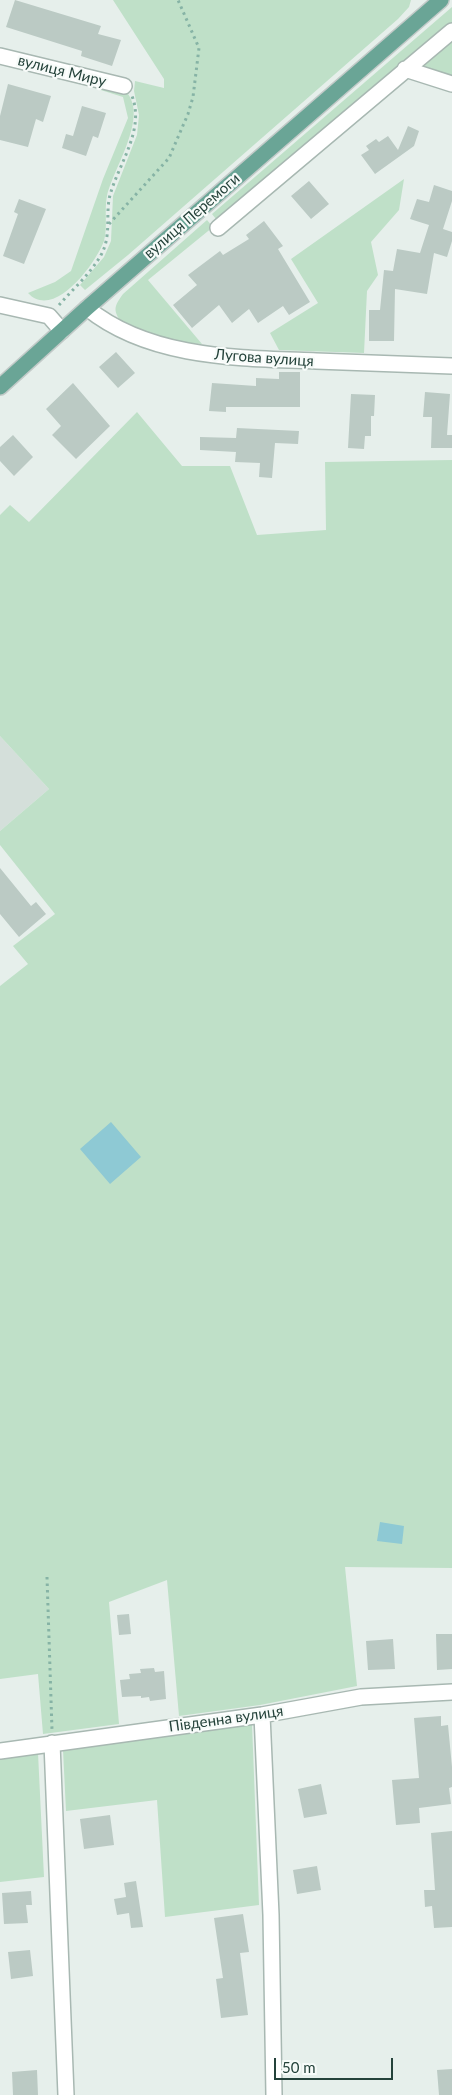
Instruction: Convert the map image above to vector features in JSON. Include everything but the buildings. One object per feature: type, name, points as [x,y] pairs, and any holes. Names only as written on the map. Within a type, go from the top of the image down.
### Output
[{"type":"main road","name":"вулиця Перемоги","points":[[0,387],[87,308],[441,0]]},
{"type":"street","points":[[218,228],[452,30]]},
{"type":"street","name":"вулиця Миру","points":[[0,56],[124,86]]},
{"type":"street","points":[[405,69],[452,84]]},
{"type":"street","points":[[0,305],[49,316],[62,331]]},
{"type":"street","name":"Лугова вулиця","points":[[87,308],[131,333],[164,346],[190,353],[270,359],[452,366]]},
{"type":"street","name":"Південна вулиця","points":[[0,1751],[262,1715],[361,1697],[452,1692]]},
{"type":"street","points":[[262,1715],[271,1915],[274,2095]]},
{"type":"street","points":[[52,1743],[66,2095]]},
{"type":"path","points":[[109,224],[169,158],[188,114],[193,97],[199,48],[178,0]]},
{"type":"path","points":[[181,5],[182,0]]},
{"type":"path","points":[[49,316],[101,255],[108,240],[110,195],[134,134],[136,115],[131,93],[124,86]]},
{"type":"path","points":[[47,1577],[52,1743]]},
{"type":"shaded area","points":[[0,736],[49,789],[0,831]]},
{"type":"green space","points":[[113,0],[411,0],[409,7],[398,19],[128,255],[85,290],[80,285],[104,257],[111,241],[113,196],[137,135],[139,115],[134,91],[135,81],[164,88],[164,79]]},
{"type":"green space","points":[[452,7],[452,24],[219,223],[212,214]]},
{"type":"green space","points":[[452,39],[452,80],[419,66]]},
{"type":"green space","points":[[90,80],[116,86],[128,94],[133,105],[134,117],[131,131],[107,196],[105,236],[100,251],[73,286],[50,300],[38,300],[28,293],[55,282],[71,271],[103,179],[128,118],[123,97],[88,86]]},
{"type":"green space","points":[[404,179],[399,210],[371,242],[378,275],[367,291],[364,353],[279,350],[270,333],[318,303],[291,259]]},
{"type":"green space","points":[[207,220],[213,227],[148,280],[202,344],[165,342],[120,320],[116,313],[116,307],[123,294]]},
{"type":"green space","points":[[137,412],[182,466],[230,466],[257,535],[326,530],[325,462],[452,460],[452,1568],[345,1567],[357,1686],[260,1705],[179,1716],[167,1580],[109,1602],[119,1724],[43,1734],[38,1674],[0,1679],[0,986],[28,964],[13,946],[55,914],[0,845],[0,831],[49,789],[0,736],[0,515],[10,505],[29,522]]},
{"type":"green space","points":[[252,1724],[259,1905],[165,1917],[157,1800],[66,1811],[63,1750]]},
{"type":"green space","points":[[38,1753],[44,1877],[0,1882],[0,1759]]},
{"type":"water","points":[[111,1122],[141,1157],[110,1184],[80,1149]]},
{"type":"water","points":[[380,1522],[404,1526],[402,1544],[377,1541]]}]
